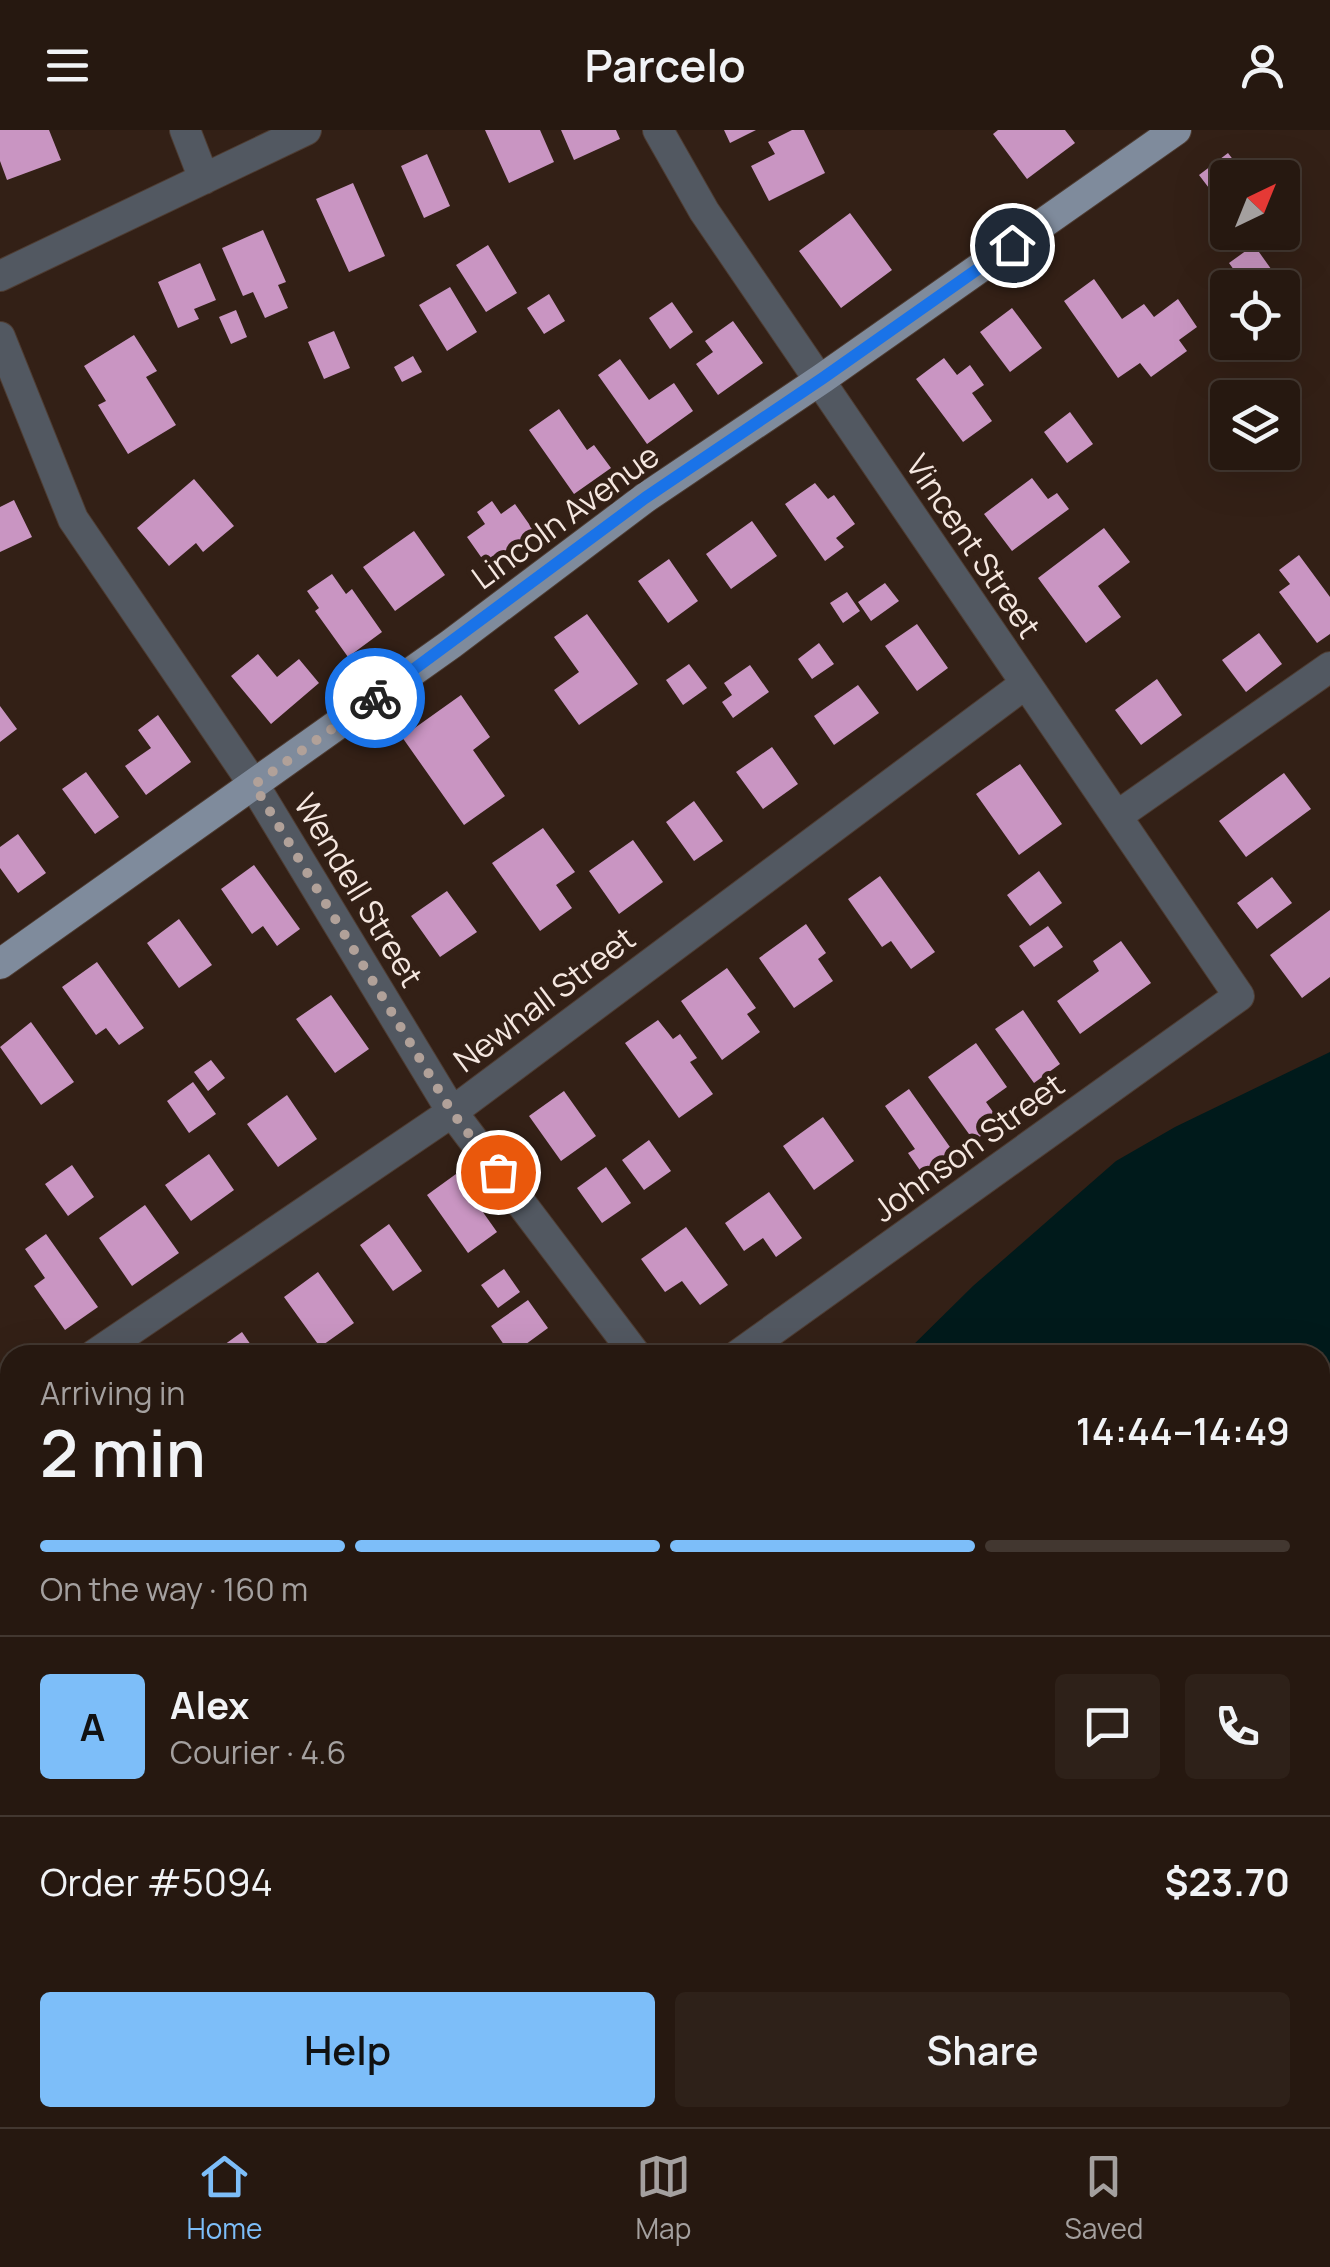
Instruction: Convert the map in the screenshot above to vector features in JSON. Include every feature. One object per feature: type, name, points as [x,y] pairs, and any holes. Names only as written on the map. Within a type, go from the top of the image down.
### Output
[{"type":"main road","name":"Lincoln Avenue","points":[[0,964],[451,644],[645,498],[1176,130]]},
{"type":"street","points":[[185,130],[204,179]]},
{"type":"street","points":[[1,276],[306,130]]},
{"type":"street","name":"Vincent Street","points":[[658,130],[704,210],[1239,996]]},
{"type":"street","name":"Wendell Street","points":[[0,337],[74,519],[254,785],[452,1112],[628,1345]]},
{"type":"street","points":[[1116,816],[1330,667]]},
{"type":"street","name":"Newhall Street","points":[[109,1345],[452,1112],[1025,684]]},
{"type":"street","name":"Johnson Street","points":[[752,1345],[1239,996]]},
{"type":"water","points":[[1330,1052],[1330,1345],[913,1345],[973,1286],[1116,1161],[1175,1127]]},
{"type":"building","points":[[0,130],[49,130],[61,160],[7,180],[0,161]]},
{"type":"building","points":[[485,130],[540,130],[554,162],[509,183]]},
{"type":"building","points":[[561,130],[616,130],[620,139],[574,160]]},
{"type":"building","points":[[724,130],[756,130],[730,143]]},
{"type":"building","points":[[792,130],[804,130],[825,173],[769,201],[751,166],[775,154],[768,142]]},
{"type":"building","points":[[998,130],[1065,130],[1075,143],[1027,179],[993,134]]},
{"type":"building","points":[[427,154],[450,206],[424,218],[401,166]]},
{"type":"building","points":[[1210,167],[1210,189],[1199,175]]},
{"type":"building","points":[[353,183],[385,256],[349,272],[316,199]]},
{"type":"building","points":[[850,213],[892,270],[841,308],[799,251]]},
{"type":"building","points":[[263,230],[286,282],[278,285],[288,308],[265,318],[253,292],[243,296],[222,248]]},
{"type":"building","points":[[488,245],[517,293],[486,312],[456,265]]},
{"type":"building","points":[[1247,250],[1258,250],[1272,270],[1234,270],[1229,263]]},
{"type":"building","points":[[200,263],[216,300],[194,309],[199,319],[178,328],[158,282]]},
{"type":"building","points":[[1094,279],[1122,319],[1144,304],[1154,317],[1178,299],[1197,327],[1179,340],[1187,351],[1151,377],[1140,363],[1118,378],[1064,301]]},
{"type":"building","points":[[450,287],[477,332],[447,351],[419,305]]},
{"type":"building","points":[[549,294],[565,321],[544,334],[527,308]]},
{"type":"building","points":[[672,302],[693,332],[670,349],[649,318]]},
{"type":"building","points":[[1012,308],[1042,348],[1010,372],[980,332]]},
{"type":"building","points":[[236,310],[247,337],[231,344],[219,317]]},
{"type":"building","points":[[733,321],[763,363],[718,395],[696,364],[713,352],[705,341]]},
{"type":"building","points":[[334,331],[350,368],[324,379],[308,342]]},
{"type":"building","points":[[134,335],[157,371],[146,377],[176,425],[128,454],[98,405],[106,401],[84,366]]},
{"type":"building","points":[[413,356],[422,372],[402,382],[394,367]]},
{"type":"building","points":[[944,358],[957,375],[970,365],[984,385],[972,393],[992,421],[963,442],[916,379]]},
{"type":"building","points":[[620,359],[649,400],[674,383],[693,411],[647,444],[598,375]]},
{"type":"building","points":[[559,409],[587,450],[594,445],[611,468],[574,494],[529,430]]},
{"type":"building","points":[[1070,412],[1093,444],[1067,463],[1044,432]]},
{"type":"building","points":[[1032,478],[1048,499],[1057,493],[1069,509],[1012,551],[984,514]]},
{"type":"building","points":[[194,479],[234,526],[203,552],[196,543],[169,566],[137,528]]},
{"type":"building","points":[[815,483],[828,499],[834,495],[855,524],[836,538],[844,547],[825,561],[785,504]]},
{"type":"building","points":[[14,500],[32,537],[0,552],[0,507]]},
{"type":"building","points":[[492,501],[501,514],[515,504],[536,534],[488,567],[467,537],[485,524],[477,512]]},
{"type":"building","points":[[752,521],[777,556],[731,589],[706,554]]},
{"type":"building","points":[[1104,528],[1130,562],[1098,586],[1121,617],[1086,643],[1038,578]]},
{"type":"building","points":[[414,531],[445,575],[395,611],[363,567]]},
{"type":"building","points":[[1299,555],[1330,597],[1330,634],[1317,643],[1279,592],[1290,584],[1279,570]]},
{"type":"building","points":[[669,559],[698,601],[668,623],[638,581]]},
{"type":"building","points":[[332,574],[346,594],[352,589],[382,632],[348,657],[315,611],[319,608],[307,591]]},
{"type":"building","points":[[885,583],[899,601],[871,621],[858,602]]},
{"type":"building","points":[[847,592],[860,611],[843,623],[830,603]]},
{"type":"building","points":[[587,614],[638,684],[579,725],[554,690],[579,672],[554,637]]},
{"type":"building","points":[[917,624],[948,668],[917,691],[885,646]]},
{"type":"building","points":[[1259,633],[1282,664],[1246,692],[1222,660]]},
{"type":"building","points":[[819,643],[834,664],[812,679],[798,659]]},
{"type":"building","points":[[258,654],[277,677],[299,659],[319,683],[271,724],[231,676]]},
{"type":"building","points":[[689,664],[707,688],[683,705],[666,680]]},
{"type":"building","points":[[750,665],[769,692],[733,718],[722,702],[732,695],[724,683]]},
{"type":"building","points":[[1157,679],[1182,715],[1141,745],[1115,710]]},
{"type":"building","points":[[858,685],[879,713],[834,745],[814,716]]},
{"type":"building","points":[[461,695],[490,737],[473,750],[505,796],[464,825],[402,737]]},
{"type":"building","points":[[0,706],[17,729],[0,742]]},
{"type":"building","points":[[158,715],[191,762],[146,795],[125,766],[151,748],[138,730]]},
{"type":"building","points":[[772,747],[798,784],[763,809],[736,772]]},
{"type":"building","points":[[1020,764],[1062,824],[1019,855],[976,794]]},
{"type":"building","points":[[86,772],[119,817],[95,834],[62,789]]},
{"type":"building","points":[[1284,773],[1311,809],[1246,857],[1219,821]]},
{"type":"building","points":[[694,801],[723,841],[694,861],[666,822]]},
{"type":"building","points":[[543,828],[575,872],[556,885],[572,908],[540,931],[492,863]]},
{"type":"building","points":[[18,834],[46,873],[18,893],[0,868],[0,847]]},
{"type":"building","points":[[633,840],[663,882],[619,914],[589,871]]},
{"type":"building","points":[[254,865],[300,929],[277,946],[263,926],[252,934],[221,889]]},
{"type":"building","points":[[1039,871],[1062,903],[1030,926],[1007,895]]},
{"type":"building","points":[[880,876],[935,952],[911,969],[891,941],[882,947],[848,899]]},
{"type":"building","points":[[1272,877],[1292,903],[1257,929],[1237,903]]},
{"type":"building","points":[[447,891],[477,932],[440,957],[411,916]]},
{"type":"building","points":[[1330,910],[1330,977],[1302,998],[1270,955]]},
{"type":"building","points":[[179,919],[212,965],[179,988],[147,943]]},
{"type":"building","points":[[806,924],[826,953],[818,959],[833,981],[794,1008],[759,958]]},
{"type":"building","points":[[1048,926],[1063,947],[1034,967],[1019,946]]},
{"type":"building","points":[[1121,941],[1151,983],[1080,1034],[1057,1001],[1099,971],[1093,961]]},
{"type":"building","points":[[97,962],[144,1028],[119,1045],[106,1028],[96,1035],[62,987]]},
{"type":"building","points":[[727,968],[756,1008],[747,1014],[760,1032],[722,1060],[681,1001]]},
{"type":"building","points":[[331,995],[369,1049],[335,1073],[296,1019]]},
{"type":"building","points":[[1023,1010],[1060,1064],[1034,1083],[995,1029]]},
{"type":"building","points":[[658,1020],[673,1039],[680,1034],[697,1058],[690,1062],[713,1094],[679,1118],[625,1043]]},
{"type":"building","points":[[31,1022],[74,1082],[41,1105],[0,1047]]},
{"type":"building","points":[[976,1043],[1007,1087],[986,1102],[1000,1122],[974,1141],[928,1077]]},
{"type":"building","points":[[211,1060],[225,1078],[208,1091],[194,1072]]},
{"type":"building","points":[[193,1082],[216,1114],[189,1133],[167,1101]]},
{"type":"building","points":[[909,1089],[957,1157],[926,1179],[908,1153],[915,1149],[885,1106]]},
{"type":"building","points":[[564,1091],[596,1136],[561,1161],[529,1116]]},
{"type":"building","points":[[287,1095],[317,1139],[278,1167],[247,1124]]},
{"type":"building","points":[[823,1117],[854,1161],[814,1190],[783,1146]]},
{"type":"building","points":[[649,1140],[671,1171],[644,1190],[622,1160]]},
{"type":"building","points":[[209,1154],[234,1190],[191,1221],[165,1185]]},
{"type":"building","points":[[72,1165],[94,1197],[68,1216],[45,1184]]},
{"type":"building","points":[[606,1167],[631,1203],[602,1223],[577,1188]]},
{"type":"building","points":[[456,1174],[497,1232],[468,1253],[427,1195]]},
{"type":"building","points":[[769,1192],[802,1238],[776,1257],[763,1238],[744,1251],[725,1223]]},
{"type":"building","points":[[145,1205],[179,1253],[132,1286],[99,1238]]},
{"type":"building","points":[[389,1224],[422,1271],[393,1291],[360,1245]]},
{"type":"building","points":[[686,1227],[728,1285],[700,1305],[682,1281],[665,1292],[641,1259]]},
{"type":"building","points":[[46,1234],[98,1307],[65,1330],[34,1286],[45,1278],[25,1249]]},
{"type":"building","points":[[504,1269],[520,1292],[498,1308],[481,1285]]},
{"type":"building","points":[[318,1272],[354,1323],[319,1345],[284,1297]]},
{"type":"building","points":[[528,1300],[548,1328],[525,1345],[504,1345],[491,1326]]},
{"type":"building","points":[[242,1332],[251,1345],[224,1345]]},
{"type":"way so far","points":[[375,698],[254,785],[452,1112],[498,1172]]},
{"type":"route","points":[[375,698],[645,498],[1012,245]]}]
